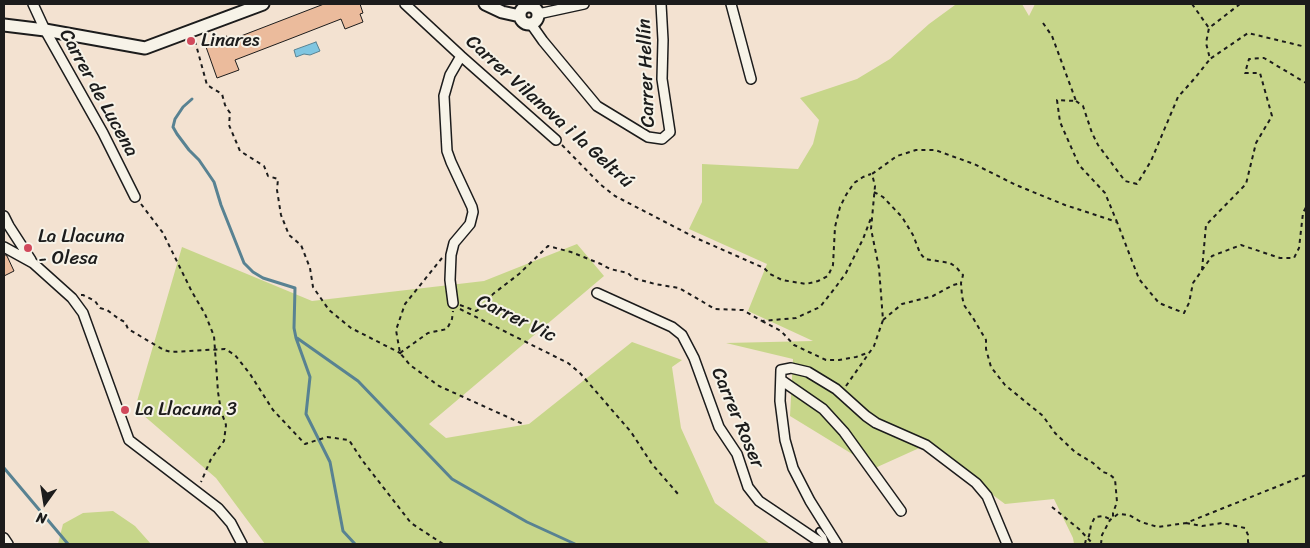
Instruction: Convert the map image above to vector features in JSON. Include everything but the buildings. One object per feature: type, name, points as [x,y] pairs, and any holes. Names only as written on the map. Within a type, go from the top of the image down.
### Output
[{"type":"street","name":"Carrer de Lucena","points":[[33,4],[45,30],[103,133],[135,197]]},
{"type":"street","points":[[4,25],[45,30],[145,48],[263,4]]},
{"type":"street","name":"Carrer Vilanova i la Geltrú","points":[[405,4],[556,140]]},
{"type":"street","points":[[485,4],[502,12],[520,16]]},
{"type":"street","points":[[538,14],[584,4]]},
{"type":"street","name":"Carrer Hellín","points":[[531,24],[597,106],[648,137],[662,139],[670,132],[662,79],[663,40],[661,4]]},
{"type":"street","points":[[732,4],[750,79]]},
{"type":"street","points":[[527,5],[534,8],[538,14],[536,21],[531,24],[524,23],[520,16],[522,9],[527,5]]},
{"type":"street","name":"Carrer Vic","points":[[453,303],[450,280],[451,255],[454,243],[470,224],[473,212],[450,162],[447,151],[444,96],[450,75],[461,56]]},
{"type":"street","points":[[4,216],[6,229],[33,263],[69,295],[83,313],[130,440],[218,508],[231,522],[242,544]]},
{"type":"street","points":[[4,247],[33,263]]},
{"type":"street","name":"Carrer Roser","points":[[597,293],[672,326],[682,335],[694,358],[719,427],[737,454],[748,487],[759,501],[825,544]]},
{"type":"street","points":[[837,544],[810,501],[793,468],[785,440],[780,401],[781,370],[791,368],[808,372],[836,389],[876,423],[926,445],[976,483],[987,496],[1007,544]]},
{"type":"street","points":[[781,380],[823,409],[844,432],[901,511]]},
{"type":"lane","points":[[819,531],[824,537],[825,544]]},
{"type":"path","points":[[1192,4],[1209,28]]},
{"type":"path","points":[[1210,59],[1206,43],[1209,28],[1240,4]]},
{"type":"path","points":[[1043,23],[1052,36],[1076,101]]},
{"type":"path","points":[[192,31],[207,85],[222,94],[224,105],[230,113],[228,125],[240,151],[264,166],[268,176],[278,179],[277,190],[281,215],[289,235],[301,245],[310,268],[312,286],[329,310],[352,328],[401,353]]},
{"type":"path","points":[[1306,47],[1248,33],[1210,59],[1178,98],[1152,161],[1137,184],[1124,181],[1098,145],[1083,106],[1076,101],[1057,100],[1060,122],[1079,165],[1105,193],[1140,279],[1159,303],[1184,313],[1189,303],[1193,283],[1212,256],[1241,245],[1280,258],[1294,258],[1299,248],[1303,213],[1306,207]]},
{"type":"path","points":[[1202,270],[1206,225],[1246,184],[1256,143],[1272,116],[1260,73],[1245,73],[1249,59],[1264,58],[1306,83]]},
{"type":"path","name":"Carrer Vilanova i la Geltrú","points":[[556,140],[601,185],[615,196],[696,238],[764,268],[770,274],[782,280],[806,284],[828,276],[833,264],[835,227],[840,207],[854,183],[872,174]]},
{"type":"path","points":[[840,393],[874,346],[883,320],[879,268],[871,229],[875,186],[872,174],[897,156],[916,150],[935,150],[974,164],[1016,185],[1065,205],[1117,222]]},
{"type":"path","points":[[874,192],[883,197],[902,217],[913,235],[920,253],[925,258],[950,263],[963,275],[961,283],[964,305],[986,340],[986,349],[991,367],[1005,385],[1043,416],[1055,433],[1075,452],[1115,479],[1117,502],[1112,518],[1102,536],[1101,544]]},
{"type":"path","points":[[135,197],[163,234],[205,314],[214,336],[218,392],[221,411],[226,425],[224,441],[211,459],[197,492]]},
{"type":"path","points":[[762,322],[796,318],[820,308],[846,273],[872,216]]},
{"type":"path","points":[[401,353],[428,333],[447,329],[452,319],[453,303],[476,311],[482,308],[493,294],[519,274],[548,246],[571,252],[610,269],[628,273],[633,278],[679,288],[714,309],[743,310],[780,331],[794,345],[826,360],[848,359],[870,352]]},
{"type":"path","points":[[443,256],[405,304],[396,330],[401,353],[410,365],[438,386],[524,424]]},
{"type":"path","points":[[883,320],[902,304],[933,296],[953,285],[961,283]]},
{"type":"path","points":[[69,295],[83,294],[95,301],[100,308],[107,310],[119,320],[125,322],[128,329],[164,350],[171,352],[225,349],[235,355],[259,387],[273,410],[305,444],[326,437],[349,440],[362,460],[411,523],[443,544]]},
{"type":"path","name":"Carrer Vic","points":[[453,303],[458,308],[568,363],[580,373],[631,432],[652,464],[678,494]]},
{"type":"path","points":[[1085,544],[1091,525],[1096,517],[1112,518],[1118,514],[1130,515],[1141,522],[1158,528],[1186,523],[1306,475]]},
{"type":"path","points":[[1052,507],[1079,529],[1092,544]]},
{"type":"path","points":[[1186,523],[1202,526],[1222,523],[1245,528],[1249,544]]},
{"type":"green space","points":[[955,4],[1022,4],[1029,16],[1035,4],[1306,4],[1306,544],[1074,544],[1073,538],[1054,499],[1005,504],[926,445],[875,468],[790,416],[793,359],[726,343],[813,341],[748,311],[767,264],[689,229],[702,202],[702,164],[798,169],[813,144],[819,120],[800,98],[857,79],[890,59],[929,24]]},
{"type":"green space","points":[[577,244],[604,276],[429,424],[446,438],[529,424],[632,342],[682,360],[672,367],[681,428],[715,503],[770,544],[265,544],[216,478],[135,408],[182,247],[312,301],[484,281]]},
{"type":"green space","points":[[113,511],[135,526],[151,544],[58,544],[63,524],[83,513]]},
{"type":"water","points":[[316,42],[320,51],[296,57],[294,50]]},
{"type":"waterway","points":[[192,99],[183,107],[175,119],[173,127],[214,182],[244,263],[263,278],[295,288],[294,328],[310,377],[306,414],[330,462],[343,531],[355,544]]},
{"type":"waterway","points":[[297,338],[358,381],[452,479],[527,522],[575,544]]},
{"type":"waterway","points":[[4,468],[68,544]]},
{"type":"place","name":"Linares","points":[[191,41]]},
{"type":"place","name":"La Llacuna - Olesa","points":[[28,248]]},
{"type":"place","name":"La Llacuna 3","points":[[125,410]]}]
